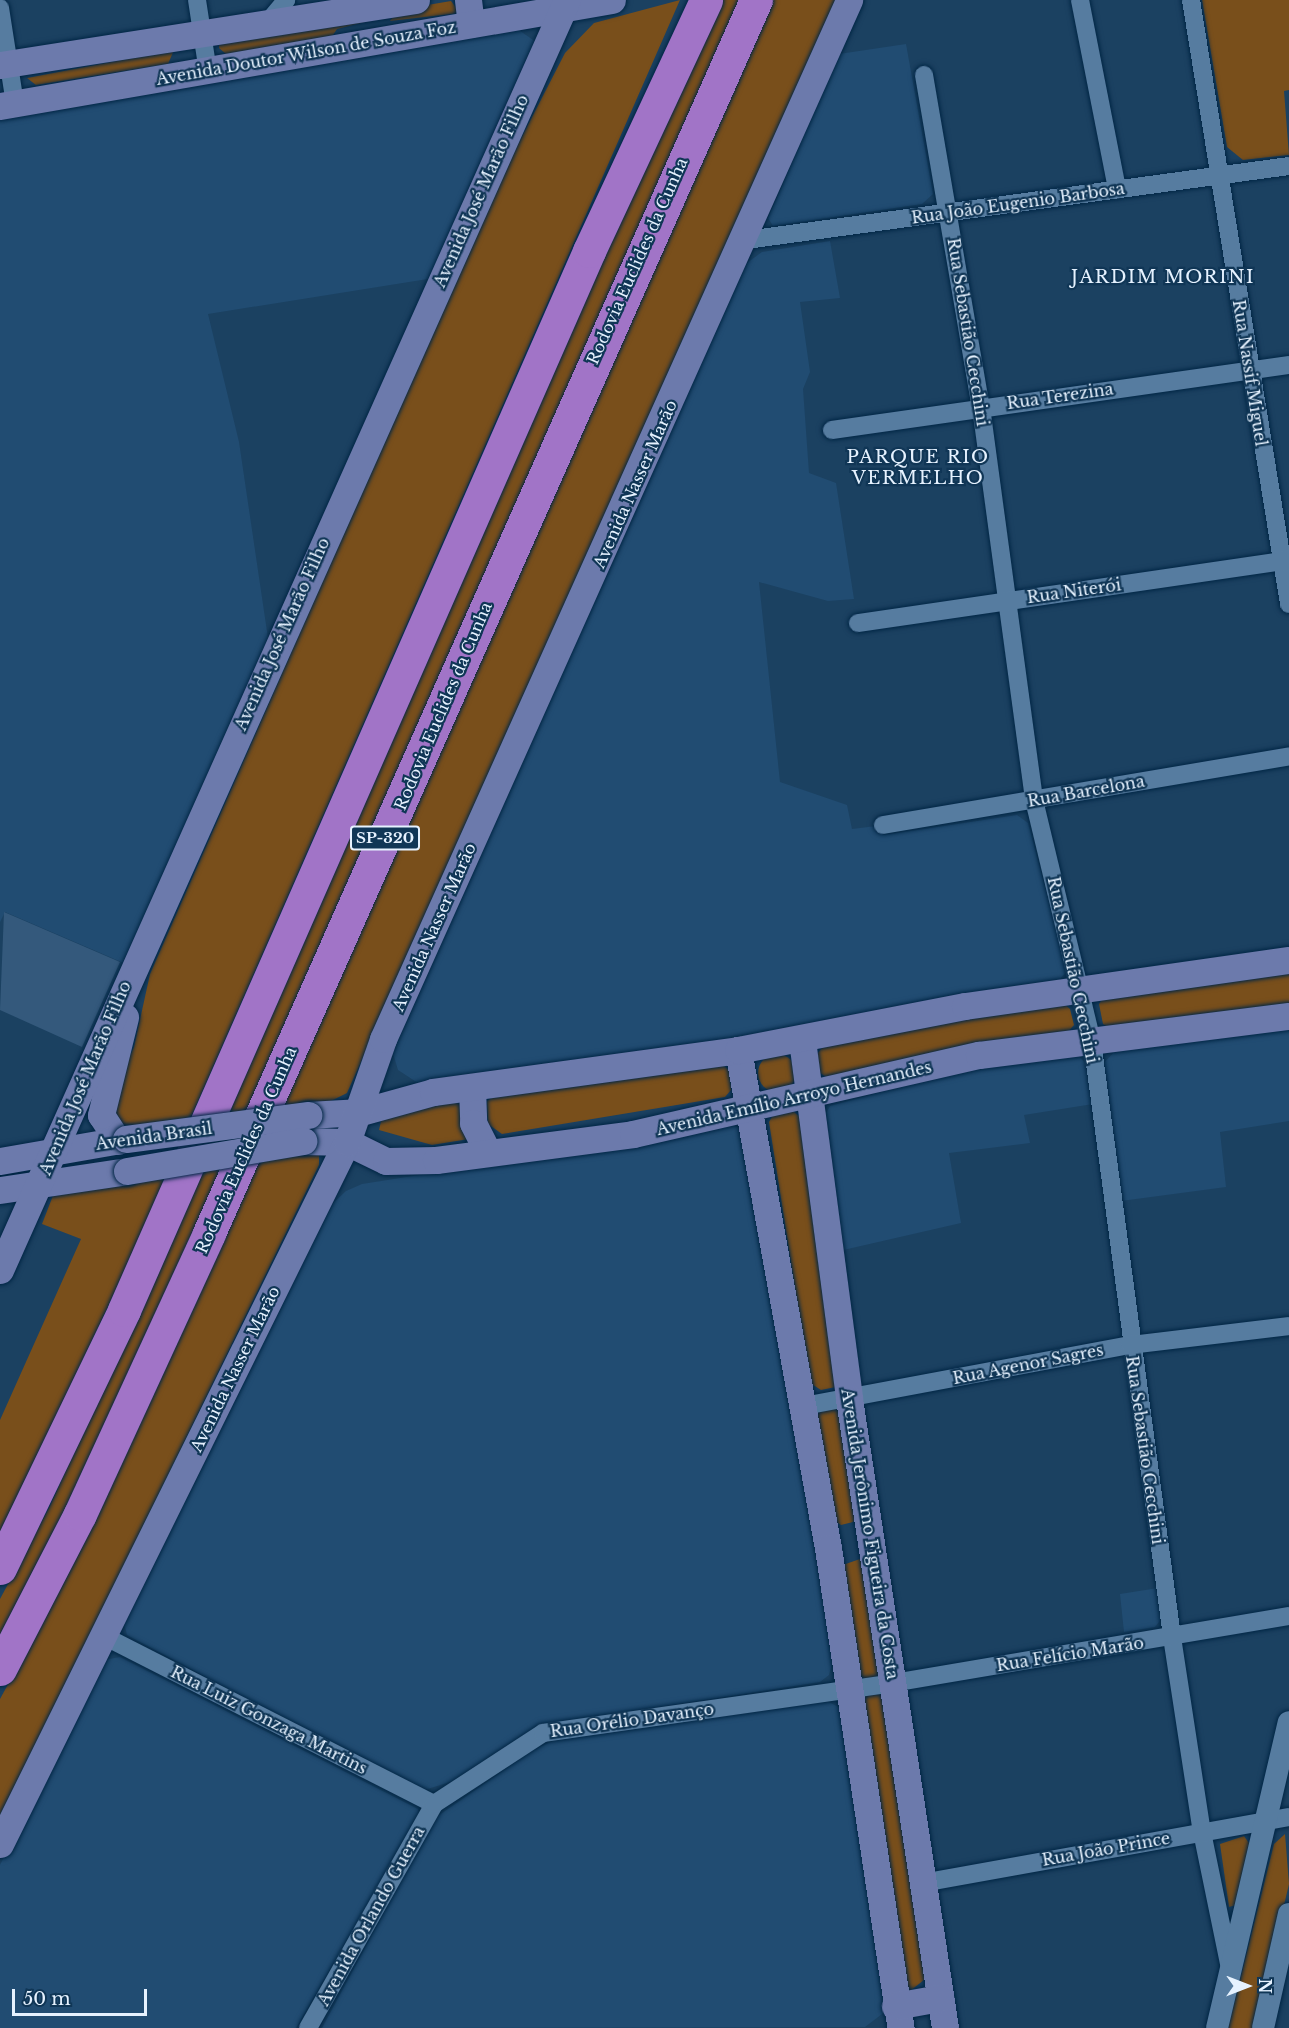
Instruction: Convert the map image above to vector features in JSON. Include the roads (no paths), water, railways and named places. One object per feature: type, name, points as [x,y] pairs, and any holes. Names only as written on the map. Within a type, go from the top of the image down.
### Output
[{"type":"highway","name":"SP-320","points":[[0,1568],[124,1310],[585,262],[706,0]]},
{"type":"highway","name":"Rodovia Euclides da Cunha","points":[[0,1670],[80,1514],[209,1233],[756,0]]},
{"type":"main road","name":"Avenida Doutor Wilson de Souza Foz","points":[[8,105],[334,50],[469,12],[565,6],[612,0]]},
{"type":"main road","name":"Avenida Nasser Marão","points":[[0,1844],[361,1112],[383,1039],[746,240],[849,0]]},
{"type":"main road","name":"Avenida Doutor Wilson de Souza Foz","points":[[5,65],[397,1]]},
{"type":"main road","points":[[334,50],[344,35],[378,29],[397,1]]},
{"type":"main road","name":"Avenida José Marão Filho","points":[[0,1270],[41,1181],[152,921],[565,6]]},
{"type":"main road","points":[[122,1140],[101,1115],[104,1088],[152,921]]},
{"type":"main road","points":[[361,1112],[472,1087],[802,1040],[1080,988],[1289,960]]},
{"type":"main road","name":"Avenida Emílio Arroyo Hernandes","points":[[303,1141],[347,1142],[386,1161],[488,1152],[633,1134],[751,1110],[979,1055],[1289,1016]]},
{"type":"main road","name":"Avenida Jerônimo Figueira da Costa","points":[[802,1040],[849,1399],[945,2028]]},
{"type":"main road","points":[[738,1050],[751,1110],[804,1406],[850,1688],[898,2017],[940,1998]]},
{"type":"main road","points":[[472,1087],[473,1123],[488,1152]]},
{"type":"main road","name":"Avenida Brasil","points":[[0,1161],[122,1140],[308,1115],[361,1112]]},
{"type":"main road","name":"Avenida Brasil","points":[[0,1190],[41,1181],[127,1171],[303,1141]]},
{"type":"street","points":[[197,0],[208,72]]},
{"type":"street","points":[[266,24],[286,0]]},
{"type":"street","points":[[1080,0],[1117,189]]},
{"type":"street","name":"Rua Nassif Miguel","points":[[1191,0],[1249,371],[1285,560],[1289,604]]},
{"type":"street","points":[[0,8],[8,105]]},
{"type":"street","name":"Rua Sebastião Cecchini","points":[[924,75],[981,407],[1004,602],[1034,800],[1092,1041],[1130,1345],[1172,1637],[1202,1832],[1231,1974]]},
{"type":"street","name":"Rua João Eugenio Barbosa","points":[[746,240],[1289,166]]},
{"type":"street","name":"Rua Terezina","points":[[832,430],[1289,365]]},
{"type":"street","name":"Rua Niterói","points":[[858,623],[1285,560]]},
{"type":"street","name":"Rua Barcelona","points":[[884,825],[1289,756]]},
{"type":"street","name":"Rua Agenor Sagres","points":[[804,1406],[1130,1345],[1289,1326]]},
{"type":"street","name":"Rua Felício Marão","points":[[850,1688],[893,1683],[1289,1616]]},
{"type":"street","name":"Rua Luiz Gonzaga Martins","points":[[104,1636],[434,1804]]},
{"type":"street","name":"Rua Orélio Davanço","points":[[434,1804],[543,1733],[850,1688]]},
{"type":"street","points":[[1217,2028],[1289,1722]]},
{"type":"street","name":"Avenida Orlando Guerra","points":[[308,2028],[434,1804]]},
{"type":"street","name":"Rua João Prince","points":[[922,1883],[1289,1817]]},
{"type":"street","points":[[1263,2028],[1289,1914]]},
{"type":"district","name":"JARDIM MORINI","points":[[1163,277]]},
{"type":"district","name":"PARQUE RIO VERMELHO","points":[[918,468]]}]
